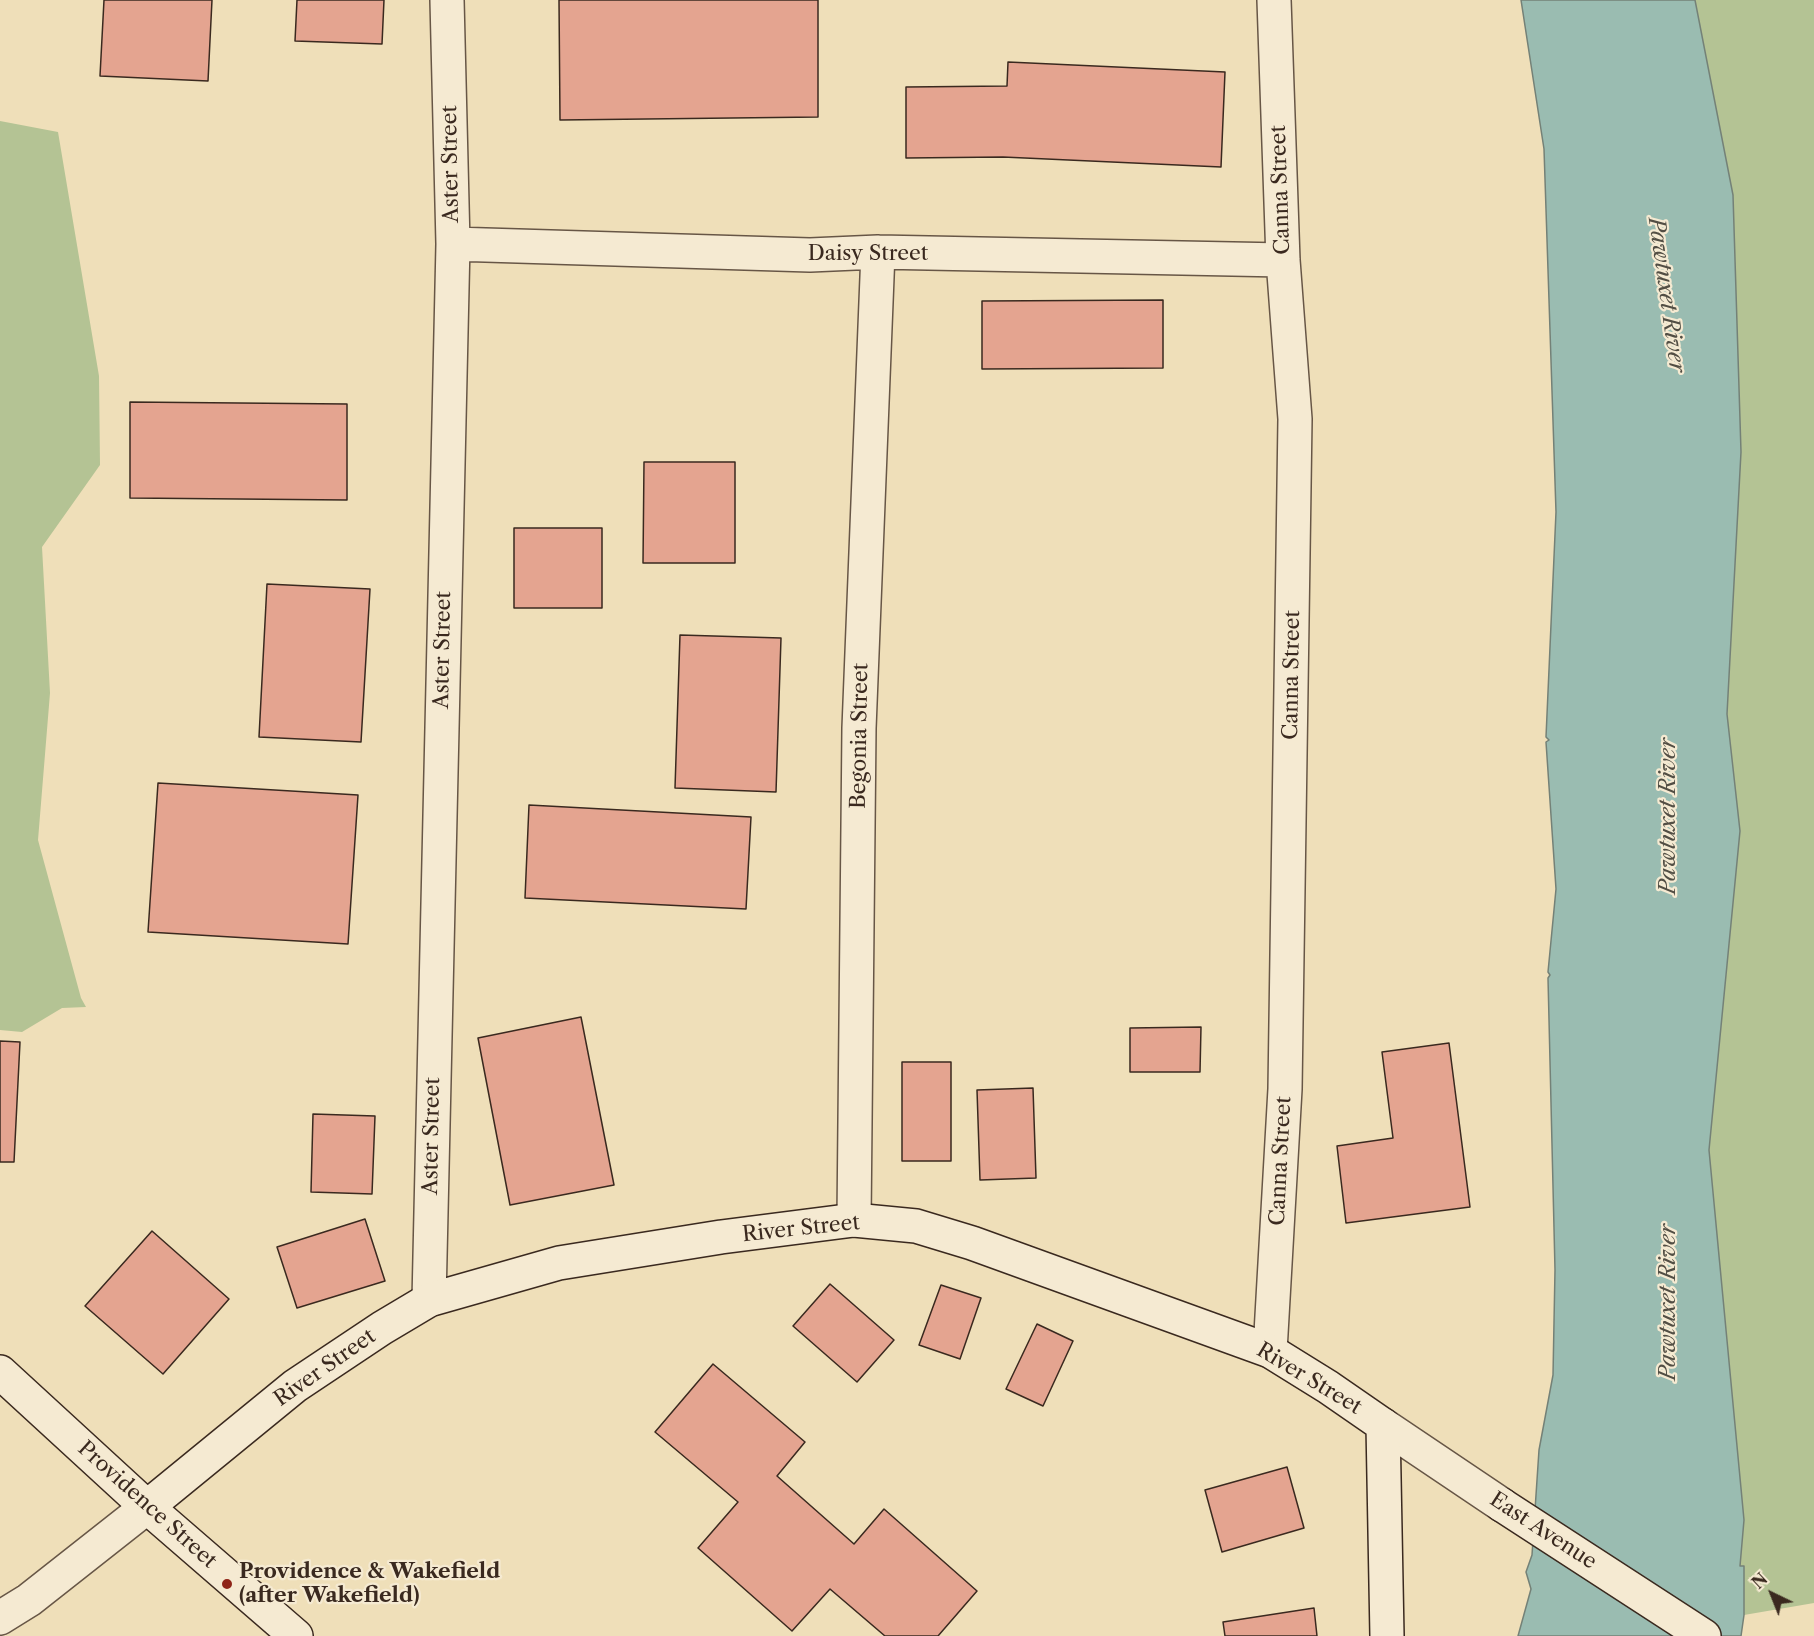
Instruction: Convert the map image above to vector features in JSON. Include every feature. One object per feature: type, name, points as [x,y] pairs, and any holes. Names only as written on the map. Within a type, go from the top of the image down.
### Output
[{"type":"street","name":"Aster Street","points":[[429,1300],[453,244],[447,0]]},
{"type":"street","name":"Canna Street","points":[[1270,1351],[1285,1089],[1295,418],[1283,260],[1274,0]]},
{"type":"street","name":"Daisy Street","points":[[453,244],[810,255],[878,252],[1283,260]]},
{"type":"street","name":"Begonia Street","points":[[854,1220],[859,728],[878,252]]},
{"type":"street","name":"River Street","points":[[0,1618],[29,1600],[295,1386],[382,1328],[429,1300],[560,1263],[721,1237],[854,1220],[916,1226],[1270,1351],[1383,1425],[1387,1636]]},
{"type":"street","name":"Providence Street","points":[[0,1372],[147,1507],[296,1636]]},
{"type":"street","name":"East Avenue","points":[[1383,1425],[1704,1636]]},
{"type":"green space","points":[[1695,0],[1814,0],[1814,1603],[1744,1615],[1744,1566],[1740,1566],[1744,1520],[1709,1150],[1740,831],[1727,714],[1741,452],[1733,195]]},
{"type":"green space","points":[[0,121],[58,132],[99,376],[100,465],[42,547],[50,693],[38,840],[81,998],[86,1007],[62,1008],[22,1032],[0,1030]]},
{"type":"water","name":"Pawtuxet River","points":[[1521,0],[1695,0],[1733,195],[1741,452],[1727,714],[1740,831],[1709,1150],[1744,1520],[1740,1566],[1744,1566],[1744,1615],[1741,1636],[1518,1636],[1531,1589],[1526,1572],[1532,1555],[1539,1450],[1553,1375],[1555,1270],[1548,978],[1550,975],[1548,972],[1556,889],[1546,742],[1549,740],[1546,737],[1556,512],[1544,149]]},
{"type":"building","points":[[104,0],[212,0],[208,81],[100,76]]},
{"type":"building","points":[[297,0],[384,0],[382,44],[295,41]]},
{"type":"building","points":[[559,0],[818,0],[818,117],[560,120]]},
{"type":"building","points":[[1008,62],[1225,72],[1221,167],[1003,157],[906,158],[906,87],[1007,86]]},
{"type":"building","points":[[1163,300],[1163,368],[982,369],[982,301]]},
{"type":"building","points":[[130,402],[347,404],[347,500],[130,498]]},
{"type":"building","points":[[644,462],[735,462],[735,563],[643,563]]},
{"type":"building","points":[[514,528],[602,528],[602,608],[514,608]]},
{"type":"building","points":[[267,584],[370,589],[361,742],[259,737]]},
{"type":"building","points":[[680,635],[781,638],[776,792],[675,788]]},
{"type":"building","points":[[158,783],[358,795],[348,944],[148,932]]},
{"type":"building","points":[[529,805],[751,817],[746,909],[525,898]]},
{"type":"building","points":[[581,1017],[614,1185],[510,1205],[478,1038]]},
{"type":"building","points":[[1201,1027],[1200,1072],[1130,1072],[1130,1028]]},
{"type":"building","points":[[0,1041],[20,1042],[14,1162],[0,1162]]},
{"type":"building","points":[[1449,1043],[1470,1207],[1346,1223],[1337,1146],[1393,1138],[1382,1052]]},
{"type":"building","points":[[902,1062],[951,1062],[951,1161],[902,1161]]},
{"type":"building","points":[[1033,1088],[1036,1178],[980,1180],[977,1090]]},
{"type":"building","points":[[313,1114],[375,1116],[372,1194],[311,1192]]},
{"type":"building","points":[[365,1219],[385,1281],[297,1308],[277,1247]]},
{"type":"building","points":[[152,1231],[229,1299],[163,1374],[85,1306]]},
{"type":"building","points":[[830,1284],[894,1340],[857,1382],[793,1326]]},
{"type":"building","points":[[941,1285],[981,1298],[960,1359],[919,1345]]},
{"type":"building","points":[[1037,1324],[1073,1341],[1043,1406],[1006,1389]]},
{"type":"building","points":[[713,1364],[805,1442],[777,1476],[854,1544],[884,1509],[977,1591],[938,1636],[885,1636],[830,1589],[792,1631],[698,1548],[738,1502],[655,1432]]},
{"type":"building","points":[[1287,1467],[1304,1528],[1222,1552],[1205,1490]]},
{"type":"building","points":[[1314,1608],[1317,1636],[1225,1636],[1223,1622]]},
{"type":"place","name":"Providence & Wakefield (after Wakefield)","points":[[227,1584]]}]
